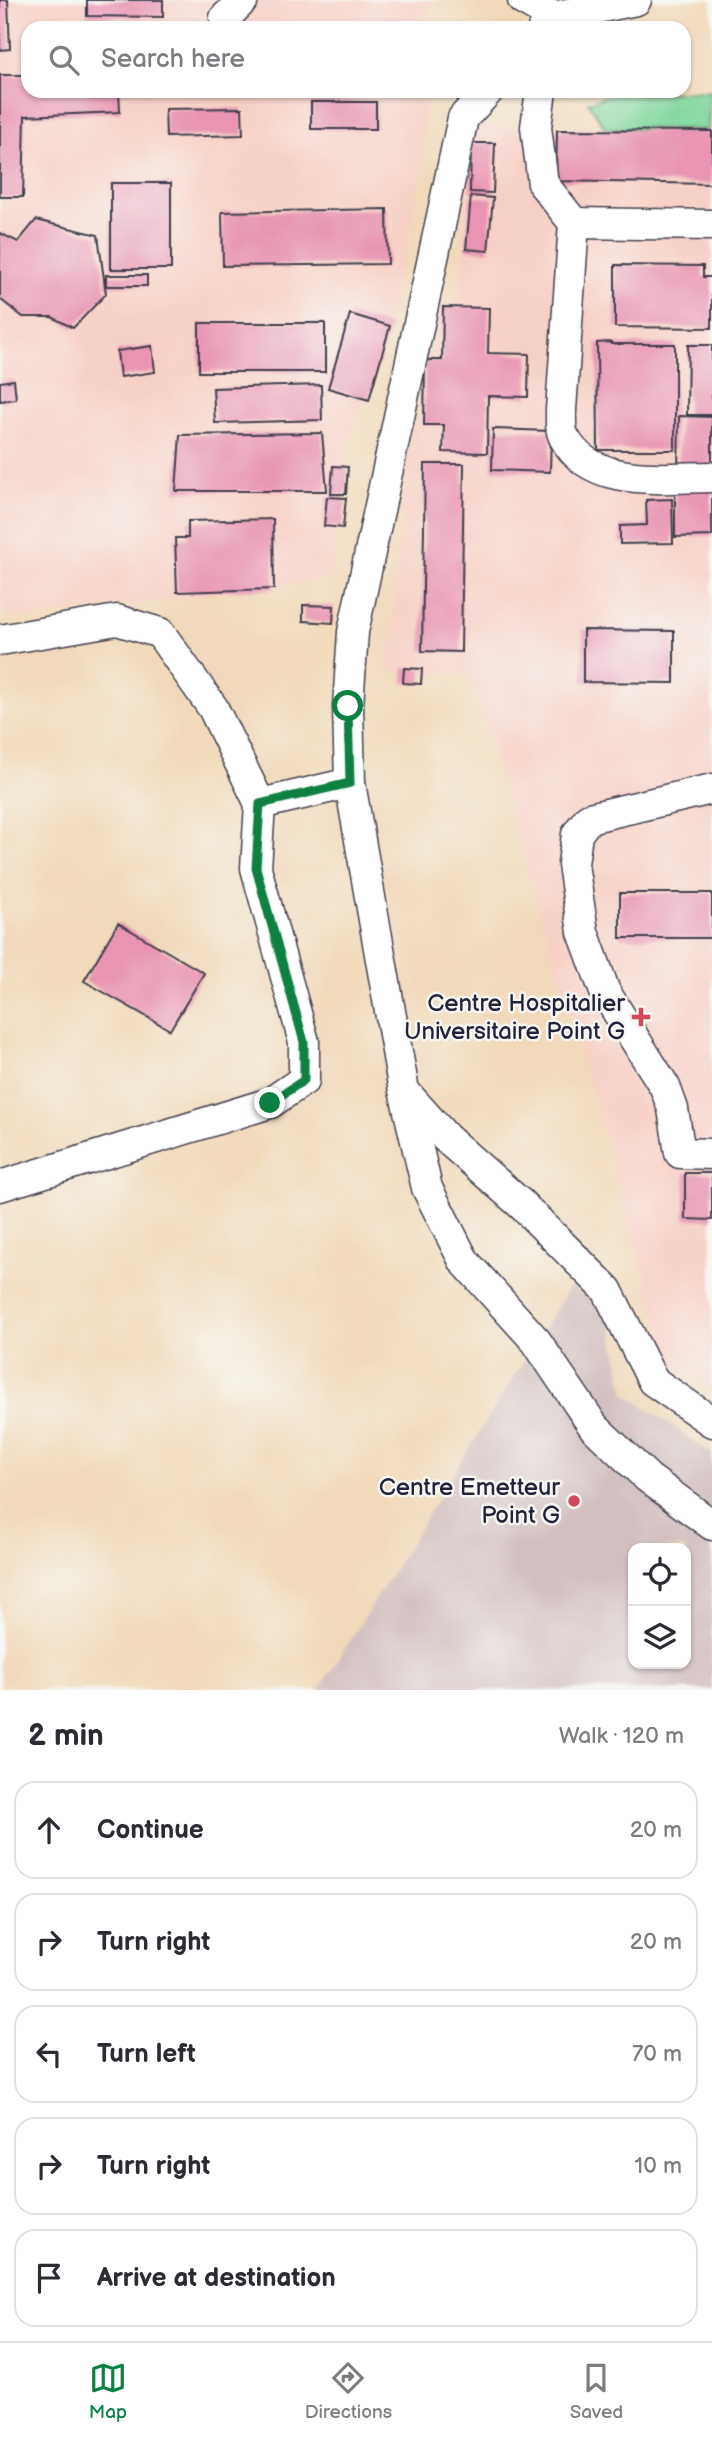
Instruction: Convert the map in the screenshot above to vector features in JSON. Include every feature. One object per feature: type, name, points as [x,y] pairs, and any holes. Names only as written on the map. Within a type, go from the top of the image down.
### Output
[{"type":"street","points":[[523,0],[546,21]]},
{"type":"street","points":[[560,21],[636,0]]},
{"type":"street","points":[[482,98],[463,118],[353,632],[348,706],[350,783],[404,1091],[428,1188],[464,1261],[536,1341],[594,1427],[648,1478],[712,1525]]},
{"type":"street","points":[[540,98],[536,127],[542,184],[574,223],[561,410],[563,435],[581,460],[622,477],[712,477]]},
{"type":"street","points":[[574,223],[712,225]]},
{"type":"street","points":[[0,640],[117,620],[160,633],[213,708],[260,804],[256,868],[304,1042],[304,1080],[270,1103],[0,1186]]},
{"type":"street","points":[[260,804],[350,783]]},
{"type":"street","points":[[712,789],[589,818],[577,834],[573,864],[583,932],[605,992],[665,1087],[673,1109],[680,1153],[712,1154]]},
{"type":"street","points":[[404,1091],[446,1138],[522,1205],[607,1290],[653,1381],[712,1422]]},
{"type":"shaded area","points":[[0,0],[430,0],[429,21],[21,21],[21,98],[426,98],[423,155],[415,210],[375,365],[347,449],[330,579],[17,619],[0,610]]},
{"type":"shaded area","name":"Centre Hospitalier Universitaire Point G","points":[[470,126],[712,130],[712,1389],[669,1359],[471,675],[389,671],[409,418],[419,417],[419,360],[433,346],[437,301],[460,303]]},
{"type":"shaded area","name":"Centre Emetteur Point G","points":[[570,1287],[608,1309],[625,1393],[712,1454],[712,1690],[319,1690]]},
{"type":"green space","points":[[710,91],[708,130],[605,128],[588,102],[601,98],[691,98],[691,92]]},
{"type":"building","points":[[0,0],[8,0],[10,49],[0,50]]},
{"type":"building","points":[[87,0],[163,0],[163,17],[87,16]]},
{"type":"building","points":[[0,75],[21,75],[21,98],[119,98],[120,112],[25,116],[23,197],[0,197]]},
{"type":"building","points":[[311,102],[376,102],[376,129],[311,129]]},
{"type":"building","points":[[242,108],[243,135],[166,137],[165,109]]},
{"type":"building","points":[[557,130],[712,131],[712,184],[556,181]]},
{"type":"building","points":[[471,143],[495,143],[493,193],[470,192]]},
{"type":"building","points":[[111,183],[171,183],[171,269],[111,269]]},
{"type":"building","points":[[471,196],[493,198],[488,251],[466,249]]},
{"type":"building","points":[[387,209],[388,264],[223,266],[222,212]]},
{"type":"building","points":[[36,220],[98,235],[106,294],[73,328],[52,317],[23,317],[0,299],[0,233],[18,242]]},
{"type":"building","points":[[615,265],[703,266],[703,277],[712,277],[712,328],[615,327]]},
{"type":"building","points":[[106,275],[147,275],[147,286],[106,286]]},
{"type":"building","points":[[443,307],[489,308],[488,353],[529,354],[528,397],[488,396],[487,453],[443,452],[444,425],[424,425],[425,360],[442,360]]},
{"type":"building","points":[[350,314],[390,326],[369,400],[328,388]]},
{"type":"building","points":[[199,323],[325,323],[325,372],[199,372]]},
{"type":"building","points":[[597,343],[675,344],[675,450],[598,450]]},
{"type":"building","points":[[688,345],[712,345],[712,415],[687,415]]},
{"type":"building","points":[[152,346],[155,372],[120,377],[117,351]]},
{"type":"building","points":[[14,380],[16,399],[0,401],[0,382]]},
{"type":"building","points":[[321,385],[322,420],[215,423],[213,388]]},
{"type":"building","points":[[679,416],[712,417],[712,473],[678,473]]},
{"type":"building","points":[[493,429],[551,431],[550,472],[492,470]]},
{"type":"building","points":[[322,433],[327,491],[176,491],[180,435]]},
{"type":"building","points":[[425,464],[464,464],[461,652],[422,651]]},
{"type":"building","points":[[333,466],[348,467],[346,494],[331,494]]},
{"type":"building","points":[[675,485],[712,485],[712,536],[675,537]]},
{"type":"building","points":[[327,497],[346,498],[343,528],[324,526]]},
{"type":"building","points":[[672,499],[673,543],[620,544],[620,526],[647,525],[646,500]]},
{"type":"building","points":[[273,519],[274,589],[177,592],[175,538],[188,538],[188,521]]},
{"type":"building","points":[[303,605],[334,606],[333,623],[303,621]]},
{"type":"building","points":[[583,630],[674,631],[674,683],[583,682]]},
{"type":"building","points":[[404,668],[422,669],[421,684],[403,683]]},
{"type":"building","points":[[620,893],[712,893],[712,938],[620,938]]},
{"type":"building","points":[[118,923],[204,973],[170,1030],[84,981]]},
{"type":"building","points":[[685,1173],[712,1173],[712,1220],[685,1219]]},
{"type":"place","name":"Centre Hospitalier Universitaire Point G","points":[[641,1017]]},
{"type":"place","name":"Centre Emetteur Point G","points":[[574,1501]]},
{"type":"route","points":[[270,1103],[304,1080],[304,1042],[256,868],[260,804],[350,783],[348,706]]}]
